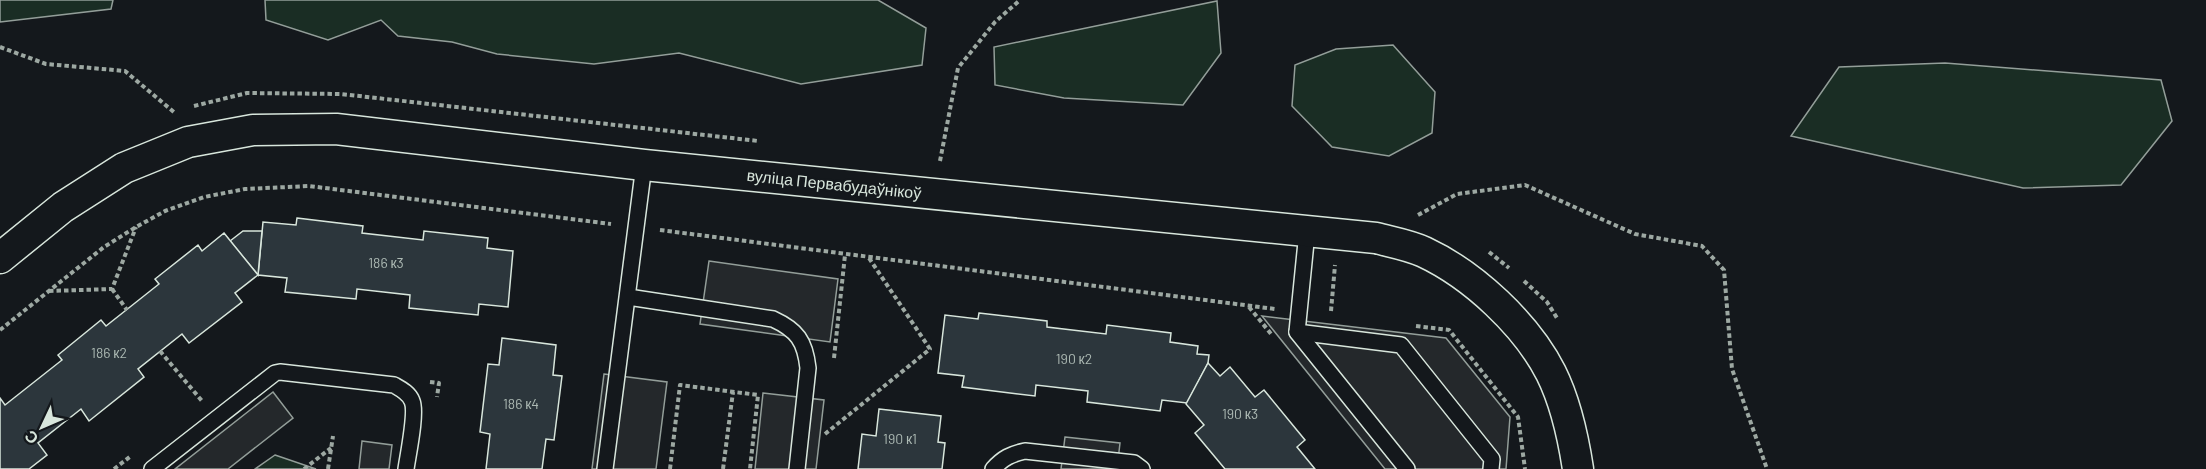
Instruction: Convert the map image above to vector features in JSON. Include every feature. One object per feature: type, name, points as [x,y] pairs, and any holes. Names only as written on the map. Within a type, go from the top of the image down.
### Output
[{"type":"street","name":"вуліца Первабудаўнікоў","points":[[0,258],[63,207],[124,168],[188,142],[253,130],[336,129],[644,165],[1376,238],[1423,252],[1473,283],[1520,325],[1551,373],[1572,431],[1578,469]]},
{"type":"lane","points":[[605,469],[644,165]]},
{"type":"lane","points":[[1307,232],[1297,332],[1407,469]]},
{"type":"lane","points":[[627,297],[773,319],[788,326],[799,338],[806,352],[808,368],[797,469]]},
{"type":"lane","points":[[1297,332],[1401,345],[1492,459],[1491,469]]},
{"type":"lane","points":[[152,469],[275,373],[280,372],[394,386],[405,392],[413,401],[414,412],[406,469]]},
{"type":"lane","points":[[993,469],[1002,459],[1013,453],[1025,452],[1134,463],[1142,469]]},
{"type":"path","points":[[940,161],[958,68],[995,22],[1020,0]]},
{"type":"path","points":[[0,47],[46,64],[125,71],[174,110],[188,142]]},
{"type":"path","points":[[1376,238],[1457,194],[1525,185],[1635,234],[1702,246],[1724,270],[1732,369],[1767,469]]},
{"type":"path","points":[[0,330],[104,247],[165,211],[204,197],[245,189],[309,186],[1249,307],[1298,311]]},
{"type":"path","points":[[112,289],[136,227]]},
{"type":"path","points":[[825,434],[930,349],[869,258]]},
{"type":"path","points":[[48,291],[112,289]]},
{"type":"path","points":[[112,289],[127,310]]},
{"type":"path","points":[[1406,324],[1449,330],[1518,417],[1525,469]]},
{"type":"path","points":[[160,351],[202,402]]},
{"type":"path","points":[[670,469],[680,385],[758,395],[750,469]]},
{"type":"path","points":[[723,469],[733,392]]},
{"type":"path","points":[[328,469],[333,436]]},
{"type":"path","points":[[304,469],[331,448]]},
{"type":"green space","points":[[0,0],[113,0],[111,9],[0,22]]},
{"type":"green space","points":[[265,0],[878,0],[926,28],[922,65],[801,84],[679,53],[594,64],[497,54],[452,42],[398,36],[381,20],[328,40],[266,20]]},
{"type":"green space","points":[[1217,1],[1221,53],[1183,105],[1064,98],[995,85],[994,47]]},
{"type":"green space","points":[[1393,45],[1435,92],[1432,133],[1389,156],[1332,147],[1292,106],[1295,65],[1336,49]]},
{"type":"green space","points":[[1945,63],[2161,80],[2172,121],[2121,185],[2023,188],[1791,136],[1839,67]]},
{"type":"green space","points":[[275,455],[316,469],[255,469]]},
{"type":"shaded area","points":[[709,261],[838,279],[830,342],[700,324]]},
{"type":"shaded area","points":[[1262,316],[1446,338],[1510,417],[1506,469],[1385,469]]},
{"type":"shaded area","points":[[604,374],[667,382],[656,469],[592,469]]},
{"type":"shaded area","points":[[273,392],[293,418],[228,469],[175,469]]},
{"type":"shaded area","points":[[763,393],[824,400],[816,469],[755,469]]},
{"type":"shaded area","points":[[1065,437],[1120,443],[1117,469],[1061,469]]},
{"type":"shaded area","points":[[362,441],[392,445],[389,469],[359,469]]},
{"type":"building","points":[[297,218],[363,226],[362,233],[423,240],[424,231],[488,238],[487,248],[513,251],[508,307],[479,304],[478,315],[409,308],[410,295],[357,289],[356,299],[285,292],[287,278],[258,275],[263,222],[296,225]]},
{"type":"building","points":[[243,231],[262,231],[258,275],[230,241]]},
{"type":"building","points":[[224,233],[258,275],[235,293],[242,302],[189,343],[182,334],[138,369],[144,377],[89,421],[81,409],[38,443],[47,455],[29,469],[0,469],[0,398],[5,405],[62,360],[58,355],[101,320],[106,326],[159,284],[155,279],[198,245],[202,251]]},
{"type":"building","points":[[979,313],[1047,321],[1047,327],[1106,334],[1107,325],[1171,333],[1170,342],[1198,346],[1197,354],[1209,355],[1208,363],[1187,403],[1162,400],[1160,411],[1087,402],[1088,391],[1036,385],[1035,396],[962,387],[964,376],[938,373],[945,315],[978,319]]},
{"type":"building","points":[[502,338],[556,345],[553,375],[562,376],[554,440],[546,439],[542,469],[486,469],[490,434],[480,432],[488,364],[499,365]]},
{"type":"building","points":[[1208,363],[1220,376],[1230,367],[1255,397],[1264,390],[1305,440],[1297,447],[1315,469],[1225,469],[1195,433],[1204,425],[1186,404]]},
{"type":"building","points":[[879,409],[941,416],[938,442],[945,443],[942,469],[858,469],[862,434],[876,436]]}]
